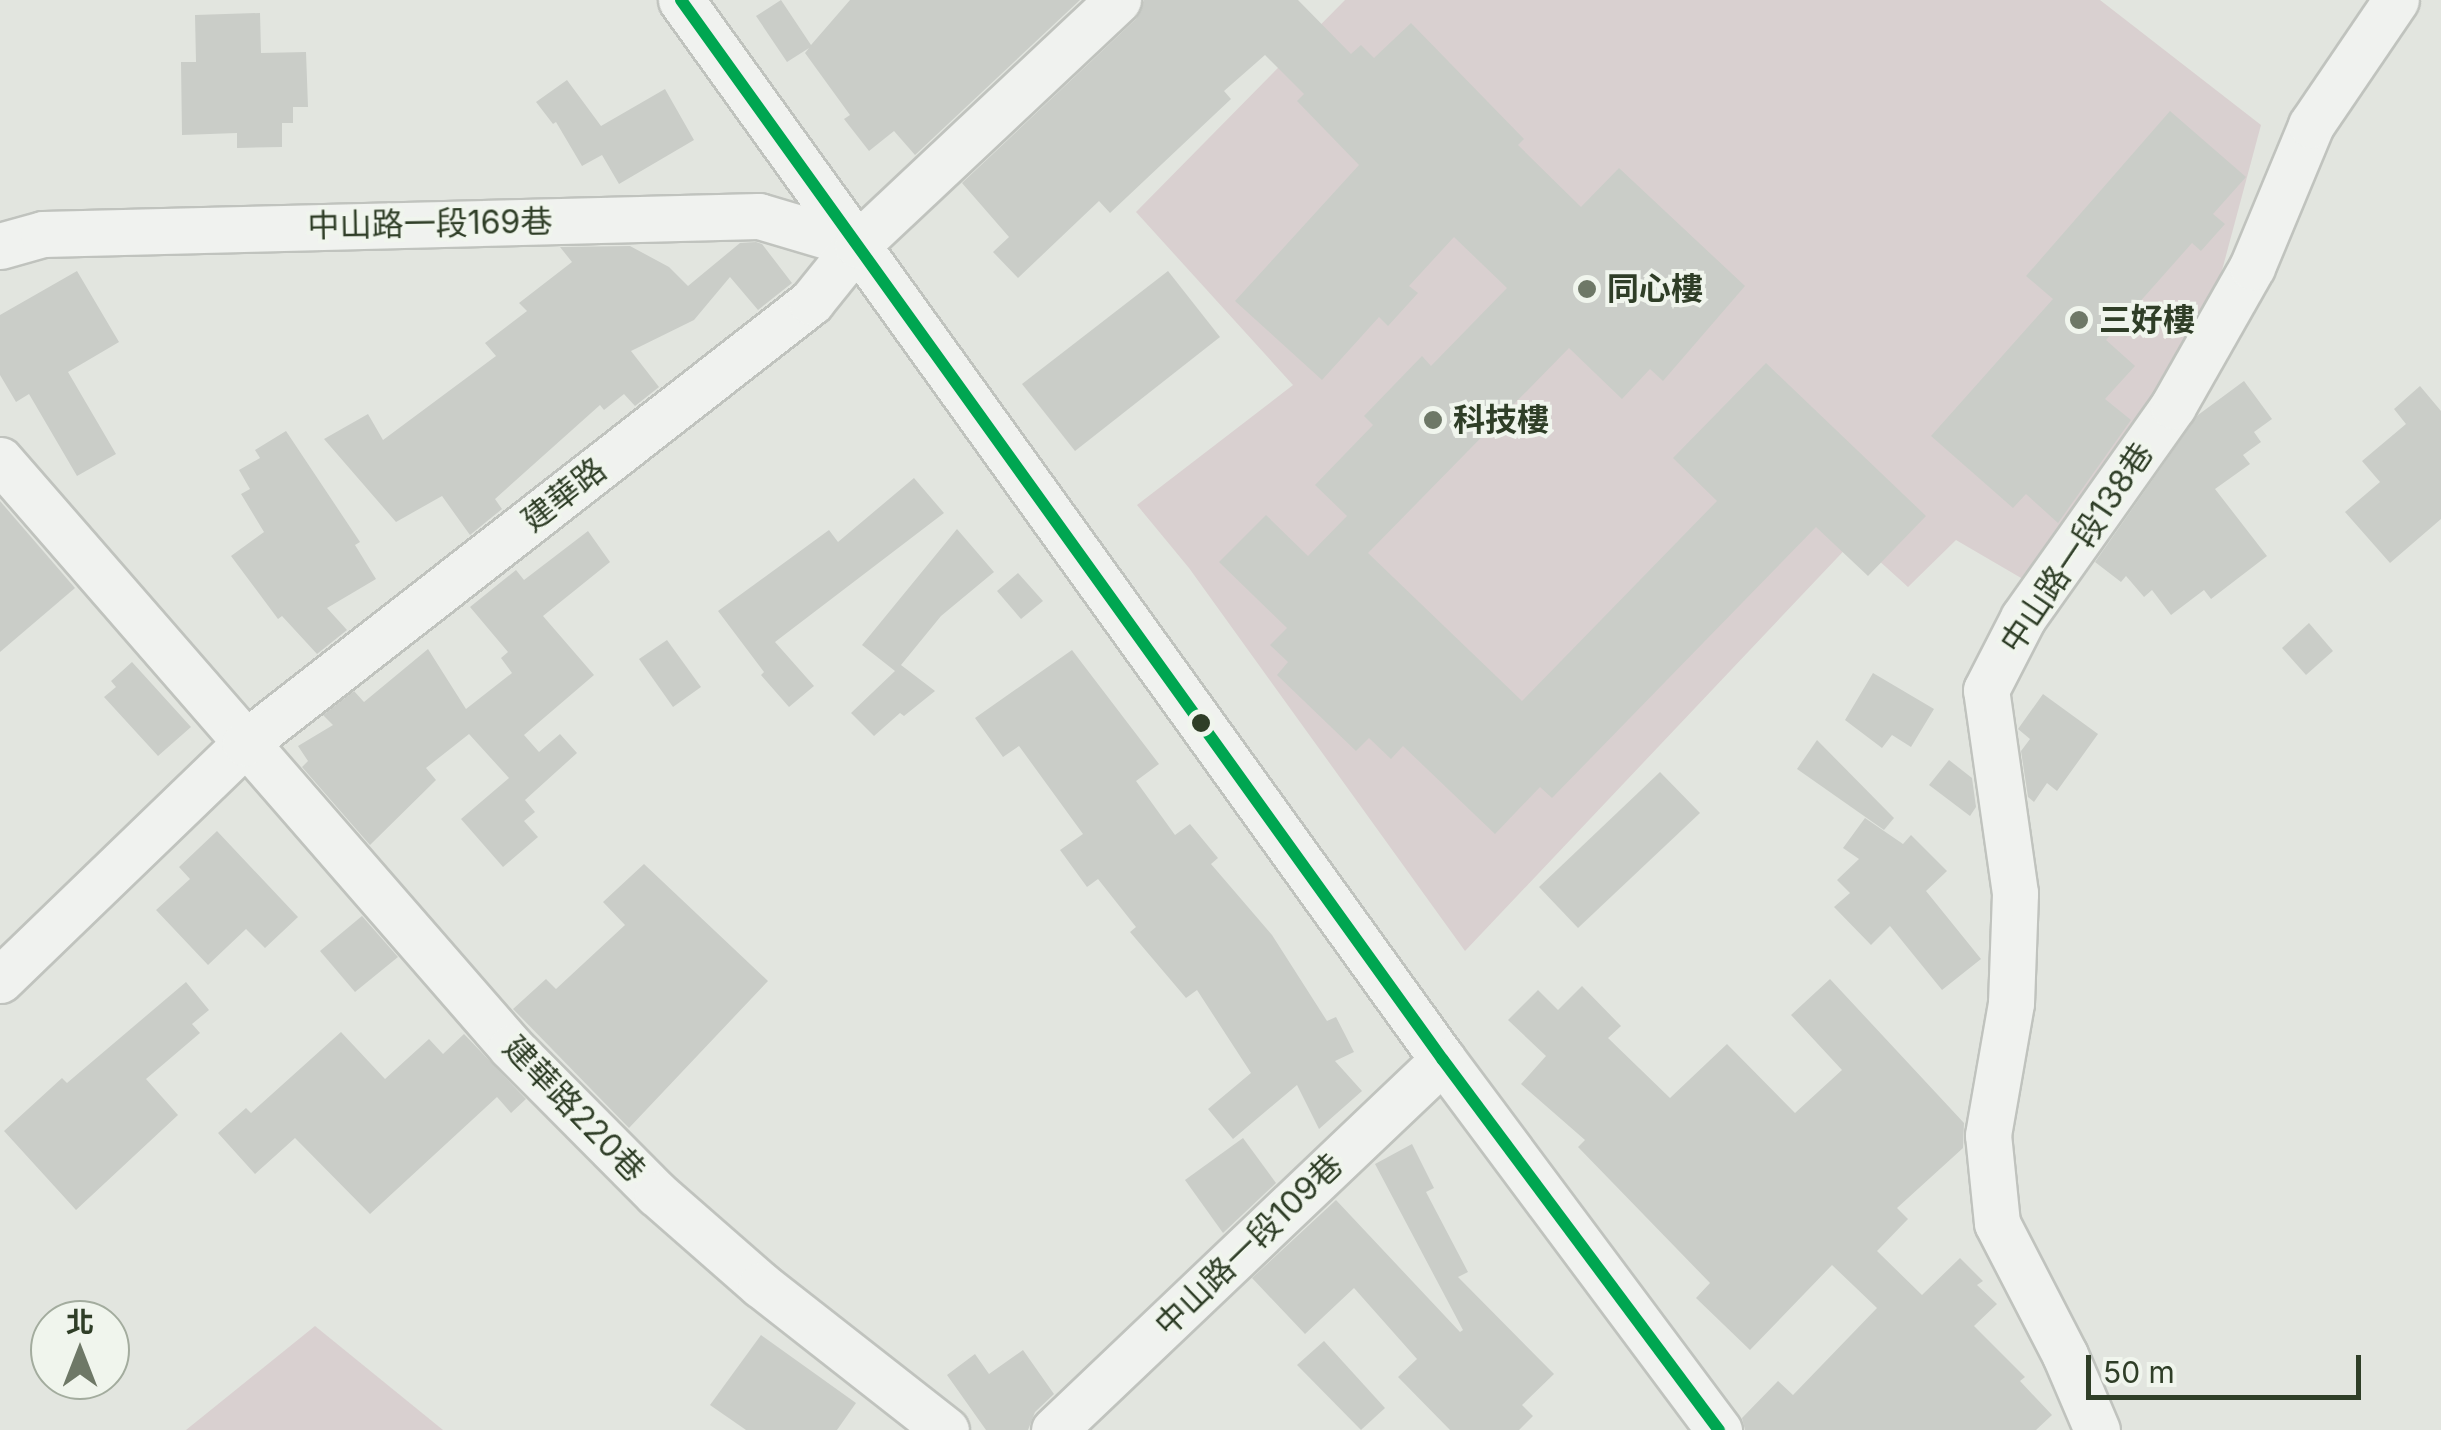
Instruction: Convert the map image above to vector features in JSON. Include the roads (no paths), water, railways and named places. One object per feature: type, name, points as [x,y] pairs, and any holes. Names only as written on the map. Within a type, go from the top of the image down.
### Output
[{"type":"street","points":[[681,0],[1443,1060],[1719,1430]]},
{"type":"street","name":"建華路","points":[[0,980],[245,743],[812,302],[857,244],[1118,0]]},
{"type":"street","name":"中山路一段138巷","points":[[2098,1430],[2065,1355],[1996,1222],[1988,1135],[2011,1003],[2014,893],[1986,690],[2024,618],[2173,406],[2252,266],[2311,126],[2396,0]]},
{"type":"street","name":"中山路一段169巷","points":[[0,246],[43,234],[759,216],[857,244]]},
{"type":"street","name":"建華路220巷","points":[[0,460],[511,1047],[656,1194],[761,1285],[946,1430]]},
{"type":"street","name":"中山路一段109巷","points":[[1054,1430],[1443,1060]]},
{"type":"place","name":"同心樓","points":[[1587,289]]},
{"type":"place","name":"三好樓","points":[[2079,320]]},
{"type":"place","name":"科技樓","points":[[1433,420]]}]
